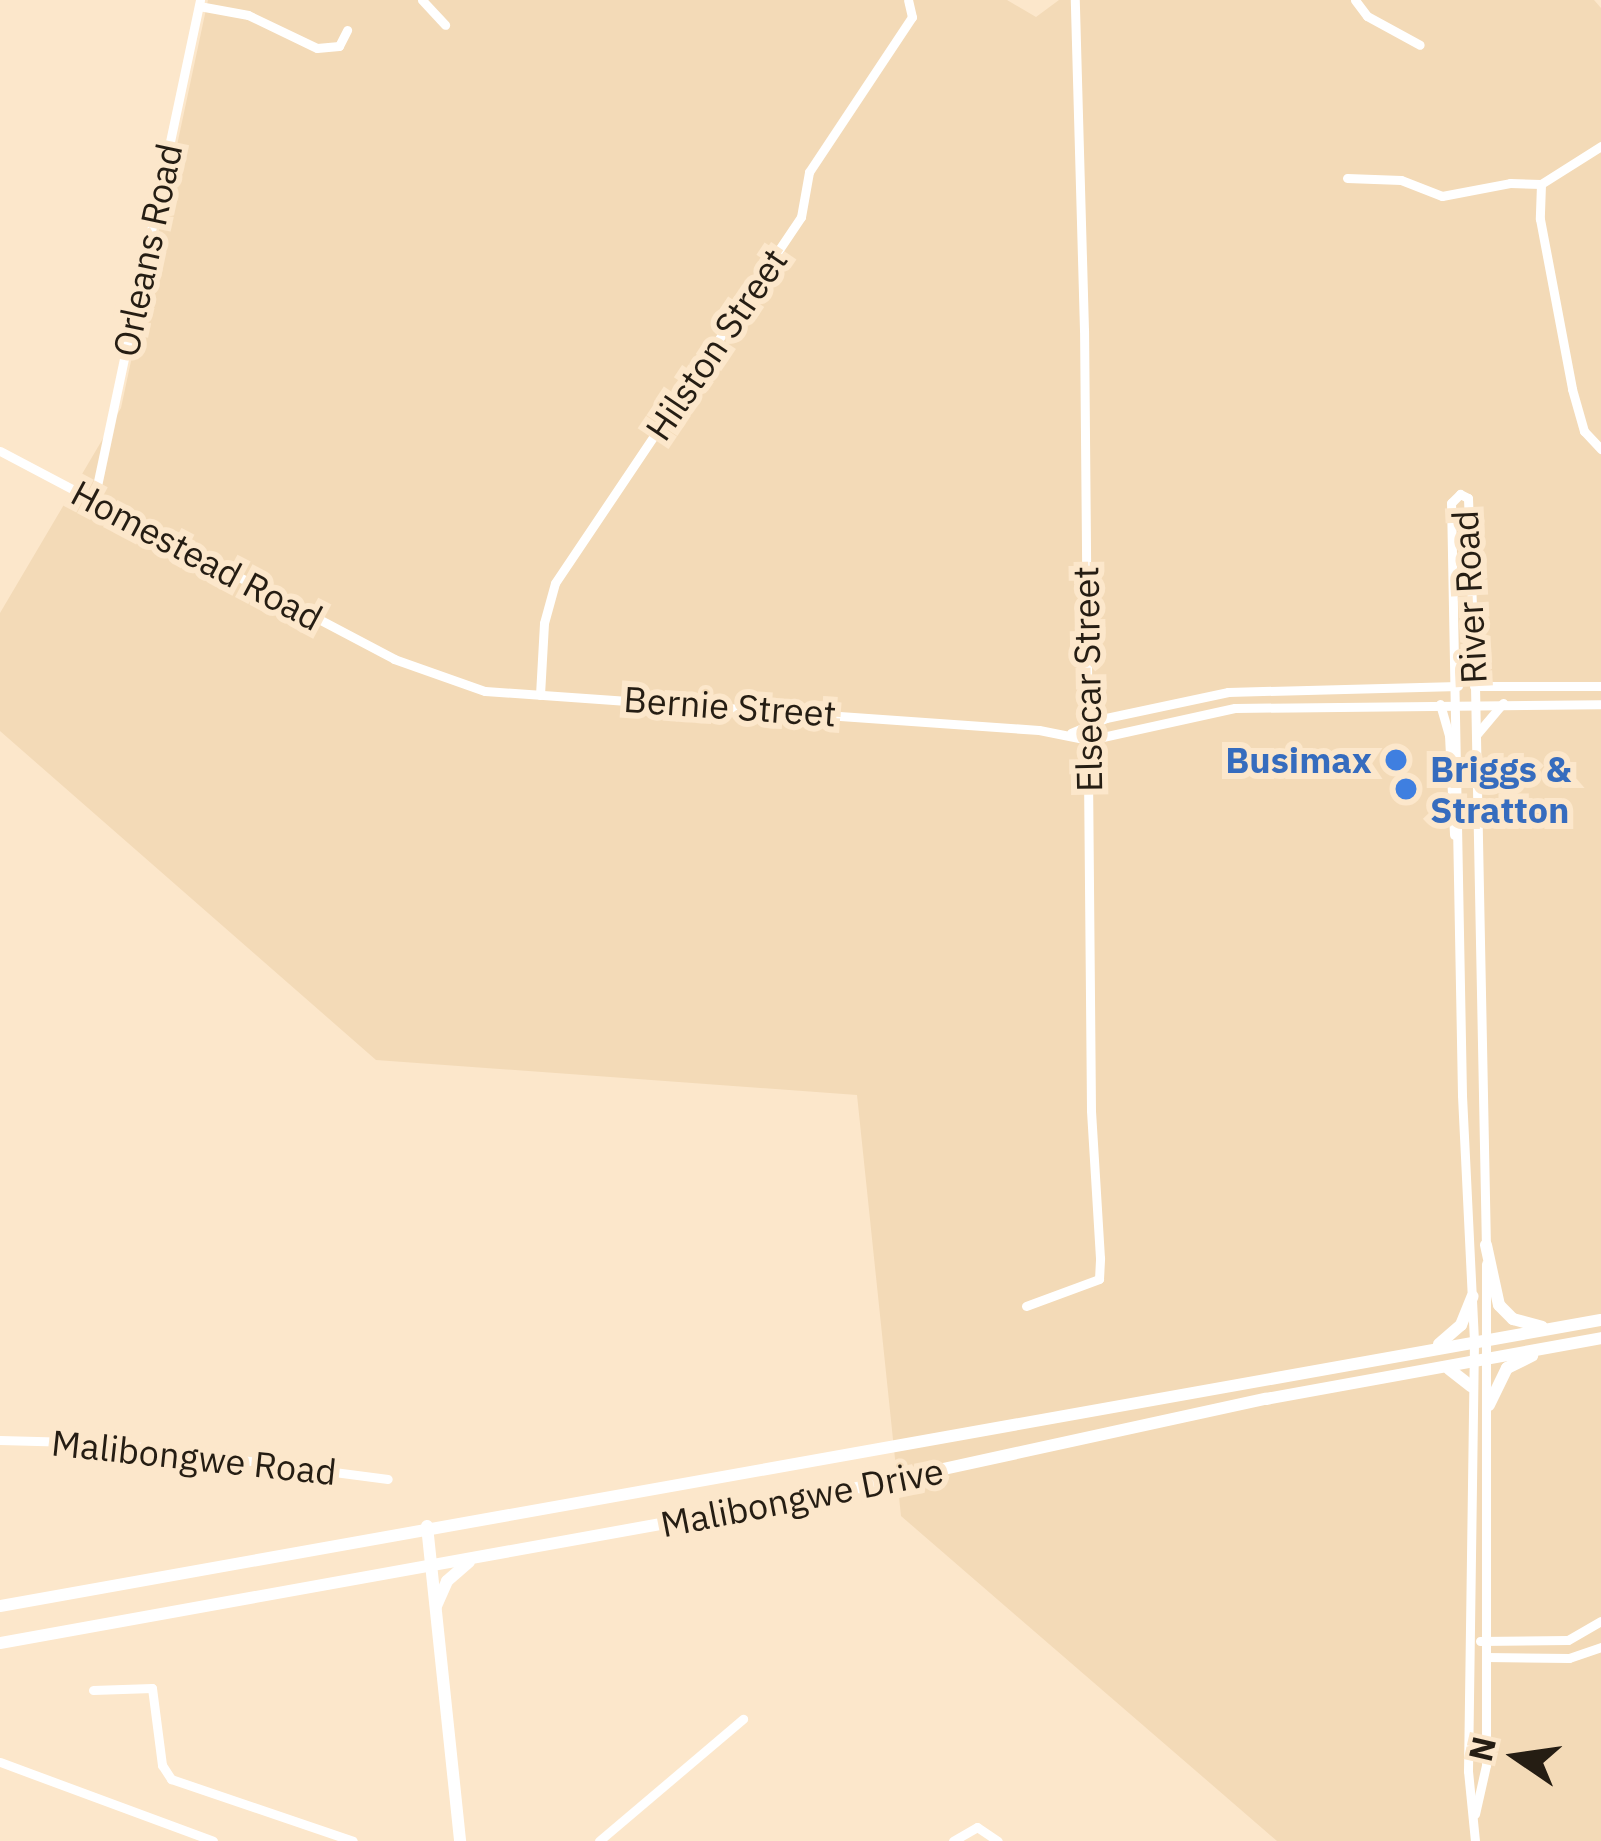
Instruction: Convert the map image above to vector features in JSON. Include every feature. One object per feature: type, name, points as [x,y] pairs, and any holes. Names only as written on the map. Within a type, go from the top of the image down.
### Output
[{"type":"main road","points":[[1486,1245],[1498,1305],[1513,1319],[1550,1328]]},
{"type":"main road","points":[[1428,1350],[1457,1330],[1473,1296]]},
{"type":"main road","name":"Malibongwe Drive","points":[[0,1606],[427,1526],[1601,1320]]},
{"type":"main road","name":"Malibongwe Drive","points":[[0,1643],[838,1492],[1266,1400],[1601,1338]]},
{"type":"main road","points":[[1490,1405],[1507,1369],[1555,1346]]},
{"type":"main road","points":[[1443,1368],[1471,1386]]},
{"type":"main road","points":[[427,1526],[462,1838]]},
{"type":"main road","points":[[434,1611],[447,1580],[475,1557]]},
{"type":"street","points":[[422,0],[445,25]]},
{"type":"street","name":"Hilston Street","points":[[540,695],[544,623],[553,586],[801,217],[809,172],[911,17],[908,0]]},
{"type":"street","name":"Elsecar Street","points":[[1026,1306],[1099,1279],[1091,1110],[1075,0]]},
{"type":"street","points":[[1355,0],[1367,16],[1420,45]]},
{"type":"street","points":[[199,3],[248,15],[317,48],[339,46],[346,30]]},
{"type":"street","name":"Orleans Road","points":[[94,500],[199,3]]},
{"type":"street","points":[[1347,178],[1401,180],[1442,196],[1510,183],[1541,184],[1601,146]]},
{"type":"street","points":[[1541,184],[1540,232],[1572,388],[1584,431],[1601,449]]},
{"type":"street","name":"Homestead Road","points":[[0,451],[394,659]]},
{"type":"street","name":"River Road","points":[[1475,1814],[1486,1765],[1490,1405],[1481,1360],[1486,1245],[1475,686],[1468,498],[1460,494],[1451,503],[1462,1095],[1473,1296],[1481,1340]]},
{"type":"street","name":"Bernie Street","points":[[394,659],[472,689],[1071,733],[1089,740]]},
{"type":"street","points":[[1071,733],[1089,722],[1238,691],[1601,686]]},
{"type":"street","points":[[1475,736],[1503,703]]},
{"type":"street","points":[[1440,704],[1448,725],[1451,825],[1458,852]]},
{"type":"street","points":[[1089,740],[1234,708],[1601,704]]},
{"type":"street","name":"River Road","points":[[1475,1814],[1468,1771],[1471,1386],[1481,1360]]},
{"type":"street","name":"Malibongwe Road","points":[[0,1440],[111,1443],[388,1479]]},
{"type":"street","points":[[1468,1643],[1568,1640],[1601,1621]]},
{"type":"street","points":[[1468,1658],[1569,1658],[1601,1647]]},
{"type":"street","points":[[94,1690],[152,1688],[162,1766],[171,1779],[352,1841]]},
{"type":"street","points":[[599,1841],[743,1719]]},
{"type":"street","points":[[0,1762],[213,1841]]},
{"type":"street","points":[[1475,1814],[1475,1841]]},
{"type":"street","points":[[953,1841],[977,1827],[998,1841]]},
{"type":"shaded area","points":[[208,0],[1007,0],[1036,17],[1059,0],[1594,0],[1601,8],[1601,1841],[1277,1841],[901,1516],[857,1095],[376,1060],[0,731],[0,613],[121,408]]},
{"type":"place","name":"Busimax","points":[[1396,760]]},
{"type":"place","name":"Briggs & Stratton","points":[[1406,789]]}]
